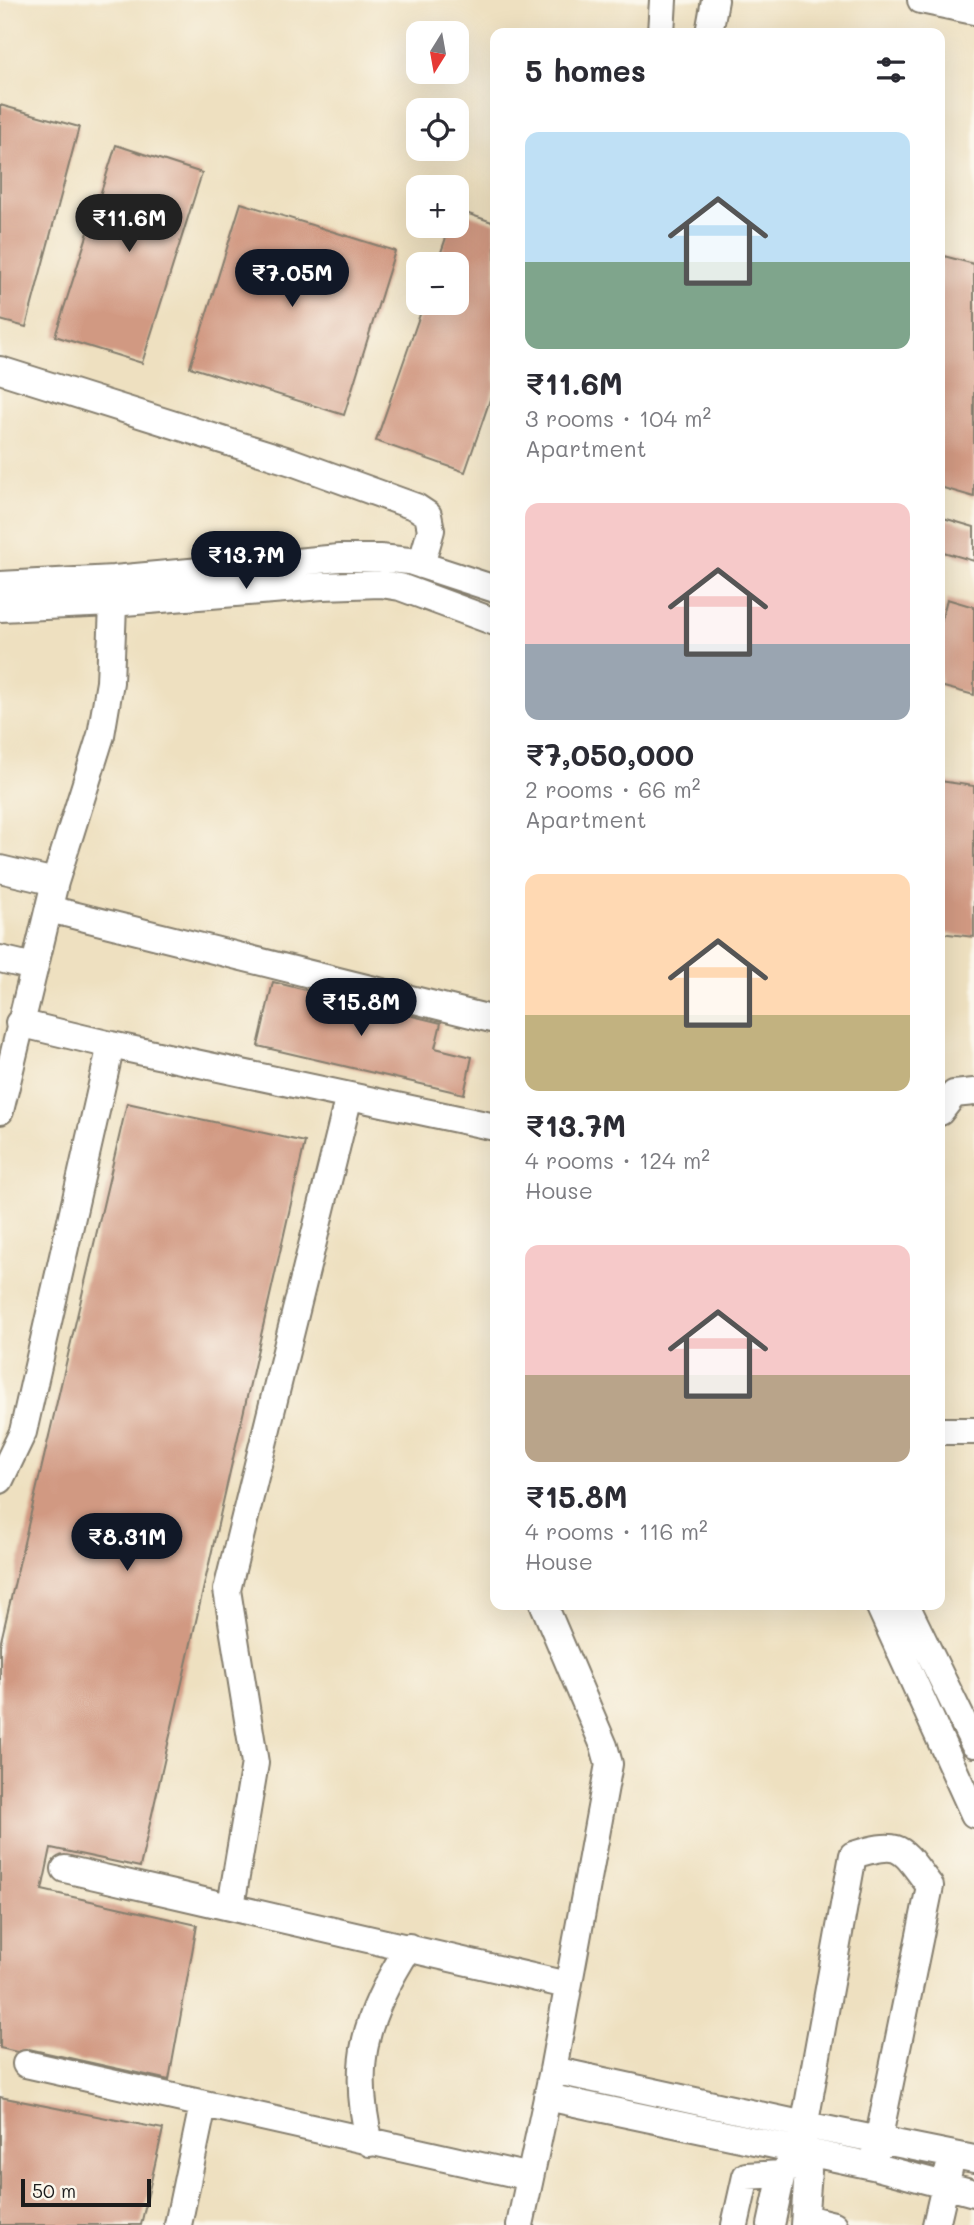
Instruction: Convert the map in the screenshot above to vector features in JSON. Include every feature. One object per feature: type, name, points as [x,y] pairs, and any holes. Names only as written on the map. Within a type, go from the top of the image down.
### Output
[{"type":"street","points":[[661,28],[663,0]]},
{"type":"street","points":[[710,28],[715,0]]},
{"type":"street","points":[[921,0],[974,11]]},
{"type":"street","points":[[0,370],[292,463],[416,507],[428,515],[430,530],[421,565]]},
{"type":"street","points":[[0,608],[340,558],[380,558],[421,565],[490,587]]},
{"type":"street","points":[[0,585],[113,591],[381,584],[400,587],[490,620]]},
{"type":"street","points":[[0,1111],[55,882],[101,735],[110,682],[113,591]]},
{"type":"street","points":[[0,869],[55,882]]},
{"type":"street","points":[[49,909],[490,1019]]},
{"type":"street","points":[[0,959],[34,967]]},
{"type":"street","points":[[19,1023],[490,1126]]},
{"type":"street","points":[[0,1480],[23,1432],[111,1045]]},
{"type":"street","points":[[945,1106],[954,1094],[974,1092]]},
{"type":"street","points":[[231,1906],[255,1763],[228,1590],[349,1096]]},
{"type":"street","points":[[945,1430],[974,1431]]},
{"type":"street","points":[[520,2225],[553,2070],[608,1764],[604,1746],[546,1610]]},
{"type":"street","points":[[881,1610],[974,1814]]},
{"type":"street","points":[[908,1610],[972,1737],[943,1744]]},
{"type":"street","points":[[771,2225],[782,2174],[802,2138],[853,1855],[883,1846],[903,1852],[930,1886],[876,2153]]},
{"type":"street","points":[[65,1869],[567,1985]]},
{"type":"street","points":[[370,2143],[363,2115],[360,2081],[363,2052],[370,2018],[387,1982],[409,1947]]},
{"type":"street","points":[[26,2064],[530,2177]]},
{"type":"street","points":[[553,2070],[802,2138]]},
{"type":"street","points":[[547,2097],[802,2138],[876,2153],[963,2157]]},
{"type":"street","points":[[178,2225],[203,2105]]},
{"type":"street","points":[[802,2138],[808,2171],[805,2221],[834,2225]]},
{"type":"street","points":[[876,2153],[945,2185],[974,2193]]},
{"type":"street","points":[[936,2225],[945,2185],[963,2157]]},
{"type":"street","points":[[735,2225],[746,2176],[782,2174]]},
{"type":"building","points":[[0,105],[79,127],[26,327],[0,320]]},
{"type":"building","points":[[116,145],[202,173],[142,363],[55,336]]},
{"type":"building","points":[[241,203],[395,251],[344,415],[190,367]]},
{"type":"building","points":[[469,214],[490,221],[490,400],[465,472],[376,441],[420,315],[469,315],[469,252],[441,252],[446,238],[469,238]]},
{"type":"building","points":[[945,256],[974,264],[974,497],[945,488]]},
{"type":"building","points":[[945,518],[974,527],[974,561],[945,552]]},
{"type":"building","points":[[947,599],[974,607],[974,695],[945,687]]},
{"type":"building","points":[[945,782],[974,786],[974,937],[945,934]]},
{"type":"building","points":[[273,982],[441,1023],[435,1048],[472,1057],[464,1094],[258,1046]]},
{"type":"building","points":[[127,1103],[305,1142],[140,1867],[51,1848],[42,1890],[197,1925],[169,2080],[29,2049],[17,2052],[0,2048],[0,1645]]},
{"type":"building","points":[[0,2097],[163,2129],[141,2225],[0,2225]]}]
